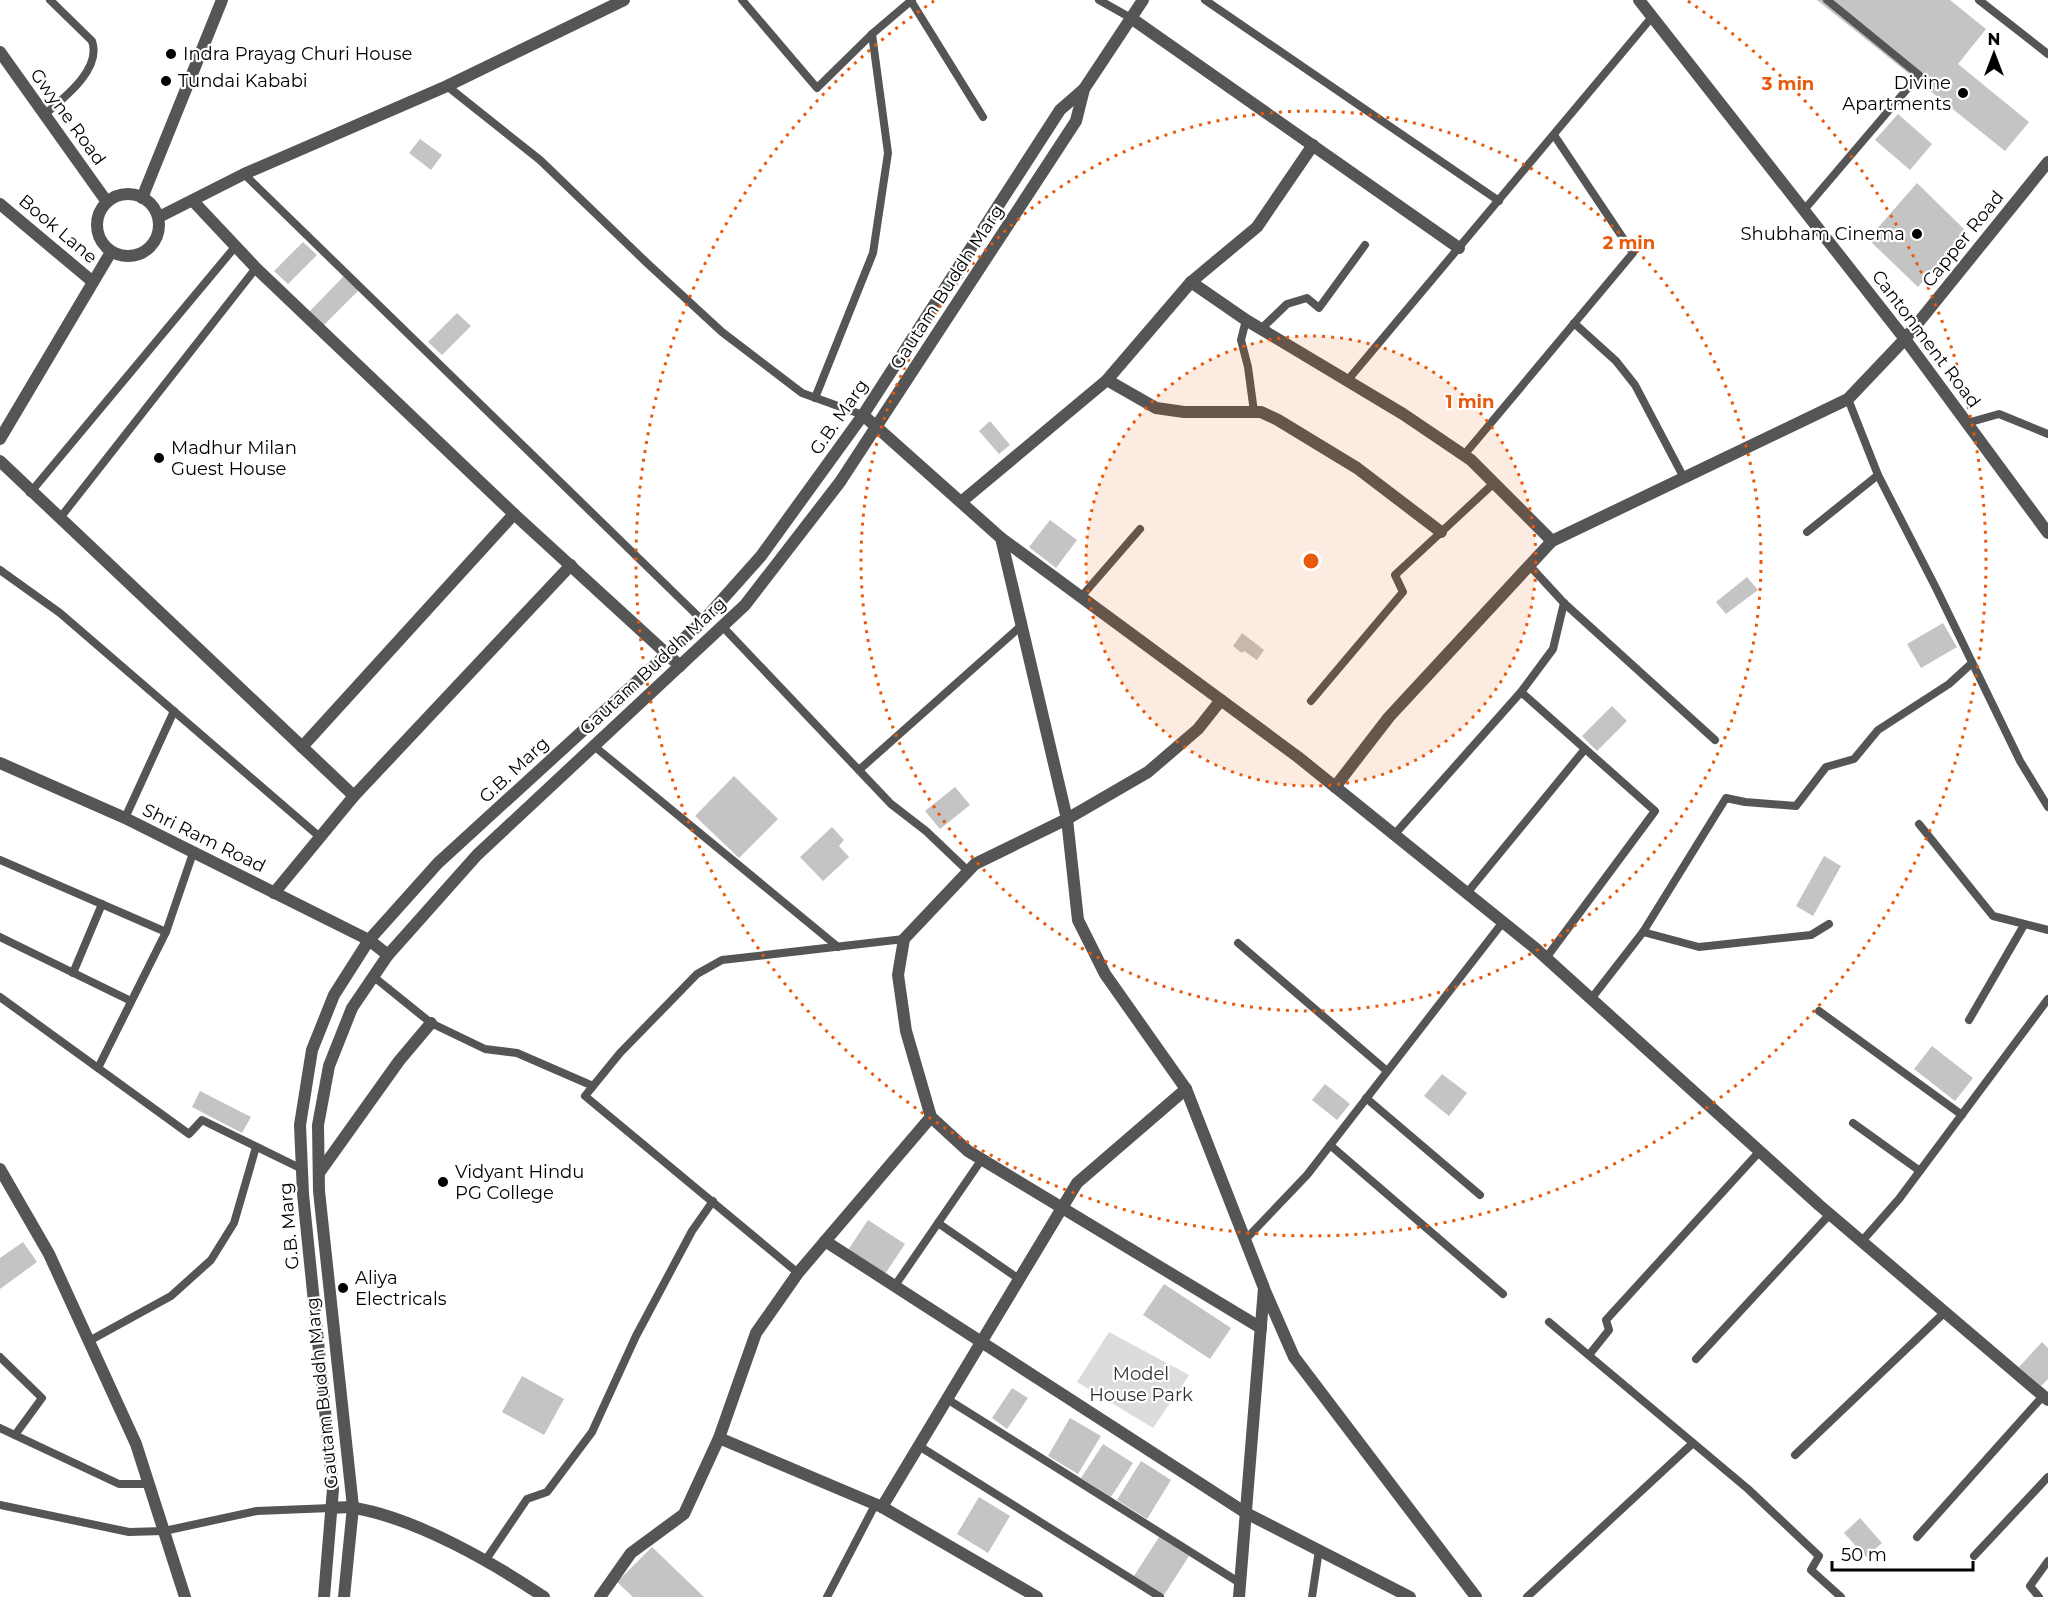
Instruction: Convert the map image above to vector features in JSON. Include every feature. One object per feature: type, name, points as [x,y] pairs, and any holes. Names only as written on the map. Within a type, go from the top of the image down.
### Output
[{"type":"street","points":[[142,198],[222,0]]},
{"type":"street","points":[[159,217],[244,174],[447,86],[624,0]]},
{"type":"street","points":[[1084,89],[1143,0]]},
{"type":"street","name":"Cantonment Road","points":[[1639,0],[1905,339],[2048,533]]},
{"type":"street","points":[[1131,18],[1459,248]]},
{"type":"street","name":"Gwyne Road","points":[[0,52],[107,202]]},
{"type":"street","name":"G.B. Marg","points":[[324,1597],[333,1489],[302,1169],[300,1125],[312,1050],[334,995],[369,940],[438,864],[703,621],[761,556],[863,415],[1060,110],[1084,89]]},
{"type":"street","name":"Gautam Buddh Marg","points":[[344,1597],[353,1507],[319,1173],[318,1125],[329,1066],[352,1008],[388,955],[477,855],[745,605],[802,533],[877,427],[1076,121],[1084,89]]},
{"type":"street","points":[[961,502],[1107,380],[1191,282],[1257,227],[1313,145]]},
{"type":"street","name":"Capper Road","points":[[1848,399],[1905,339],[2048,162]]},
{"type":"street","points":[[129,194],[142,198],[154,208],[159,217],[160,227],[157,238],[143,254],[132,257],[121,256],[111,252],[103,245],[96,226],[98,216],[107,202],[119,195],[129,194]]},
{"type":"street","points":[[193,201],[256,268],[514,514],[680,666]]},
{"type":"street","name":"Book Lane","points":[[0,204],[93,282]]},
{"type":"street","points":[[0,439],[111,252]]},
{"type":"street","points":[[1191,282],[1246,320],[1403,414],[1464,454],[1552,541]]},
{"type":"street","points":[[1107,380],[1156,408],[1184,412],[1261,412],[1357,468],[1441,532]]},
{"type":"street","points":[[1335,787],[1389,717],[1552,541],[1848,399]]},
{"type":"street","points":[[863,415],[1002,538],[1298,757],[1503,922],[1830,1214],[2046,1398]]},
{"type":"street","points":[[0,461],[354,796]]},
{"type":"street","points":[[302,747],[514,514]]},
{"type":"street","points":[[1002,538],[1067,819],[1078,920],[1105,974],[1186,1089],[1264,1288],[1294,1357],[1476,1597]]},
{"type":"street","points":[[274,893],[354,796],[571,565]]},
{"type":"street","points":[[1221,700],[1198,729],[1148,772],[1067,819],[975,864],[904,939],[898,975],[906,1031],[931,1117],[968,1151],[1261,1328]]},
{"type":"street","name":"Shri Ram Road","points":[[0,763],[125,818],[369,940],[388,955]]},
{"type":"street","points":[[319,1173],[393,1069],[431,1023]]},
{"type":"street","points":[[879,1506],[947,1399],[1077,1183],[1186,1089]]},
{"type":"street","points":[[600,1597],[631,1553],[684,1514],[719,1438],[756,1333],[798,1273],[931,1117]]},
{"type":"street","points":[[0,1169],[49,1254],[136,1444],[185,1597]]},
{"type":"street","points":[[825,1241],[1246,1513],[1410,1597]]},
{"type":"street","points":[[1239,1597],[1264,1288]]},
{"type":"street","points":[[719,1438],[879,1506],[1037,1597]]},
{"type":"street","points":[[332,1508],[353,1507],[430,1533],[511,1575],[544,1597]]},
{"type":"lane","points":[[45,114],[77,87],[94,56],[95,49],[92,40],[50,0]]},
{"type":"lane","points":[[742,0],[816,88],[911,0],[983,117]]},
{"type":"lane","points":[[1099,0],[1131,18]]},
{"type":"lane","points":[[1206,0],[1498,201]]},
{"type":"lane","points":[[1804,210],[1919,75],[1827,0]]},
{"type":"lane","points":[[1979,0],[2048,54]]},
{"type":"lane","points":[[1347,381],[1653,17]]},
{"type":"lane","points":[[815,398],[873,253],[888,153],[872,34]]},
{"type":"lane","points":[[447,86],[540,160],[722,332],[802,393],[863,415]]},
{"type":"lane","points":[[1464,454],[1633,253],[1554,135]]},
{"type":"lane","points":[[244,174],[703,621]]},
{"type":"lane","points":[[1261,329],[1287,304],[1307,298],[1319,308],[1365,245]]},
{"type":"lane","points":[[31,492],[235,247]]},
{"type":"lane","points":[[60,518],[256,268]]},
{"type":"lane","points":[[1246,320],[1241,340],[1248,367],[1254,412]]},
{"type":"lane","points":[[1574,323],[1616,361],[1635,385],[1683,478]]},
{"type":"lane","points":[[1848,399],[1878,475],[2020,761],[2048,807]]},
{"type":"lane","points":[[1967,423],[1999,414],[2048,434]]},
{"type":"lane","points":[[1807,532],[1878,475]]},
{"type":"lane","points":[[1311,701],[1403,592],[1395,575],[1494,483]]},
{"type":"lane","points":[[1081,597],[1140,529]]},
{"type":"lane","points":[[1529,565],[1564,603],[1715,740]]},
{"type":"lane","points":[[0,570],[60,613],[321,838]]},
{"type":"lane","points":[[1394,835],[1521,693],[1553,649],[1564,603]]},
{"type":"lane","points":[[859,770],[1022,625]]},
{"type":"lane","points":[[722,626],[891,804],[926,831],[968,871]]},
{"type":"lane","points":[[1591,999],[1643,932],[1726,798],[1745,802],[1796,806],[1826,767],[1854,759],[1878,730],[1949,684],[1972,663]]},
{"type":"lane","points":[[1521,693],[1655,811],[1546,958]]},
{"type":"lane","points":[[125,818],[174,711]]},
{"type":"lane","points":[[594,746],[838,947]]},
{"type":"lane","points":[[1467,893],[1585,749]]},
{"type":"lane","points":[[1919,824],[1993,916],[2048,930]]},
{"type":"lane","points":[[98,1068],[165,932],[193,853]]},
{"type":"lane","points":[[0,860],[165,932]]},
{"type":"lane","points":[[73,973],[102,904]]},
{"type":"lane","points":[[1245,1240],[1307,1175],[1503,922]]},
{"type":"lane","points":[[1643,932],[1699,947],[1811,935],[1829,924]]},
{"type":"lane","points":[[1969,1020],[2024,925]]},
{"type":"lane","points":[[0,937],[131,1001]]},
{"type":"lane","points":[[798,1273],[585,1096],[620,1053],[697,974],[722,960],[904,939]]},
{"type":"lane","points":[[1238,943],[1387,1071]]},
{"type":"lane","points":[[374,976],[431,1023],[485,1049],[517,1053],[593,1086]]},
{"type":"lane","points":[[0,998],[189,1134],[202,1120],[302,1169]]},
{"type":"lane","points":[[1863,1240],[1899,1199],[2048,999]]},
{"type":"lane","points":[[1819,1011],[1962,1115]]},
{"type":"lane","points":[[1366,1098],[1480,1195]]},
{"type":"lane","points":[[1853,1123],[1920,1171]]},
{"type":"lane","points":[[1329,1145],[1503,1294]]},
{"type":"lane","points":[[89,1341],[171,1296],[211,1260],[234,1223],[256,1147]]},
{"type":"lane","points":[[1589,1355],[1609,1330],[1606,1320],[1760,1151]]},
{"type":"lane","points":[[894,1287],[982,1159]]},
{"type":"lane","points":[[485,1561],[526,1499],[547,1492],[592,1432],[636,1336],[692,1231],[713,1201]]},
{"type":"lane","points":[[1696,1359],[1830,1214]]},
{"type":"lane","points":[[938,1223],[1019,1279]]},
{"type":"lane","points":[[1795,1455],[1945,1312]]},
{"type":"lane","points":[[1549,1322],[1748,1489],[1819,1556],[1811,1570],[1841,1597]]},
{"type":"lane","points":[[0,1357],[42,1398],[15,1435]]},
{"type":"lane","points":[[1917,1537],[2046,1398]]},
{"type":"lane","points":[[947,1399],[1240,1583]]},
{"type":"lane","points":[[0,1428],[119,1484],[149,1484]]},
{"type":"lane","points":[[1527,1597],[1693,1443]]},
{"type":"lane","points":[[918,1446],[1160,1597]]},
{"type":"lane","points":[[1974,1556],[2048,1477]]},
{"type":"lane","points":[[0,1505],[129,1532],[164,1531],[257,1511],[332,1508]]},
{"type":"lane","points":[[827,1597],[879,1506]]},
{"type":"lane","points":[[1312,1597],[1319,1550]]},
{"type":"lane","points":[[2039,1597],[2030,1586],[2048,1561]]},
{"type":"green space","name":"Model House Park","points":[[1109,1332],[1189,1375],[1153,1428],[1077,1382]]},
{"type":"building","name":"Divine Apartments","points":[[1817,0],[1950,0],[1986,29],[1958,64],[2029,122],[2005,151]]},
{"type":"building","points":[[1898,114],[1932,144],[1910,170],[1875,140]]},
{"type":"building","points":[[420,139],[442,155],[431,170],[409,153]]},
{"type":"building","name":"Shubham Cinema","points":[[1917,183],[1965,230],[1918,287],[1868,239]]},
{"type":"building","points":[[303,242],[317,255],[288,284],[274,271]]},
{"type":"building","points":[[344,276],[359,290],[323,326],[309,312]]},
{"type":"building","points":[[457,313],[471,326],[442,355],[428,342]]},
{"type":"building","points":[[990,421],[1010,445],[999,454],[979,431]]},
{"type":"building","points":[[1050,520],[1077,540],[1056,568],[1029,547]]},
{"type":"building","points":[[1747,577],[1758,590],[1726,614],[1716,602]]},
{"type":"building","points":[[1943,623],[1957,647],[1921,668],[1907,644]]},
{"type":"building","points":[[1242,633],[1264,650],[1257,660],[1233,646]]},
{"type":"building","points":[[1612,706],[1627,721],[1597,751],[1582,736]]},
{"type":"building","points":[[734,776],[778,819],[739,858],[695,816]]},
{"type":"building","points":[[955,787],[970,805],[940,829],[925,811]]},
{"type":"building","points":[[832,827],[844,840],[839,846],[849,857],[823,881],[800,857]]},
{"type":"building","points":[[1824,856],[1841,866],[1813,916],[1796,906]]},
{"type":"building","points":[[1932,1046],[1973,1078],[1955,1101],[1914,1069]]},
{"type":"building","points":[[1442,1074],[1467,1093],[1449,1116],[1424,1096]]},
{"type":"building","points":[[1325,1084],[1350,1104],[1337,1120],[1312,1100]]},
{"type":"building","points":[[200,1091],[251,1117],[242,1133],[192,1107]]},
{"type":"building","points":[[868,1220],[905,1244],[885,1274],[848,1250]]},
{"type":"building","points":[[23,1242],[37,1262],[0,1289],[0,1258]]},
{"type":"building","points":[[1164,1284],[1231,1328],[1210,1359],[1143,1315]]},
{"type":"building","points":[[2042,1342],[2048,1348],[2048,1379],[2041,1386],[2019,1367]]},
{"type":"building","points":[[522,1376],[564,1399],[544,1435],[502,1412]]},
{"type":"building","points":[[1012,1388],[1028,1398],[1007,1429],[992,1418]]},
{"type":"building","points":[[1070,1418],[1101,1436],[1078,1474],[1048,1456]]},
{"type":"building","points":[[1103,1444],[1133,1463],[1111,1497],[1081,1478]]},
{"type":"building","points":[[1141,1461],[1171,1480],[1147,1519],[1117,1500]]},
{"type":"building","points":[[979,1497],[1010,1516],[988,1553],[957,1534]]},
{"type":"building","points":[[1860,1518],[1882,1543],[1866,1557],[1844,1533]]},
{"type":"building","points":[[1159,1537],[1189,1556],[1164,1595],[1134,1576]]},
{"type":"building","points":[[652,1547],[704,1597],[633,1597],[617,1582]]},
{"type":"place","name":"Indra Prayag Churi House","points":[[171,54]]},
{"type":"place","name":"Tundai Kababi","points":[[166,81]]},
{"type":"place","name":"Divine Apartments","points":[[1963,93]]},
{"type":"place","name":"Shubham Cinema","points":[[1917,234]]},
{"type":"place","name":"Madhur Milan Guest House","points":[[159,458]]},
{"type":"place","name":"Vidyant Hindu PG College","points":[[443,1182]]},
{"type":"place","name":"Aliya Electricals","points":[[343,1288]]}]
